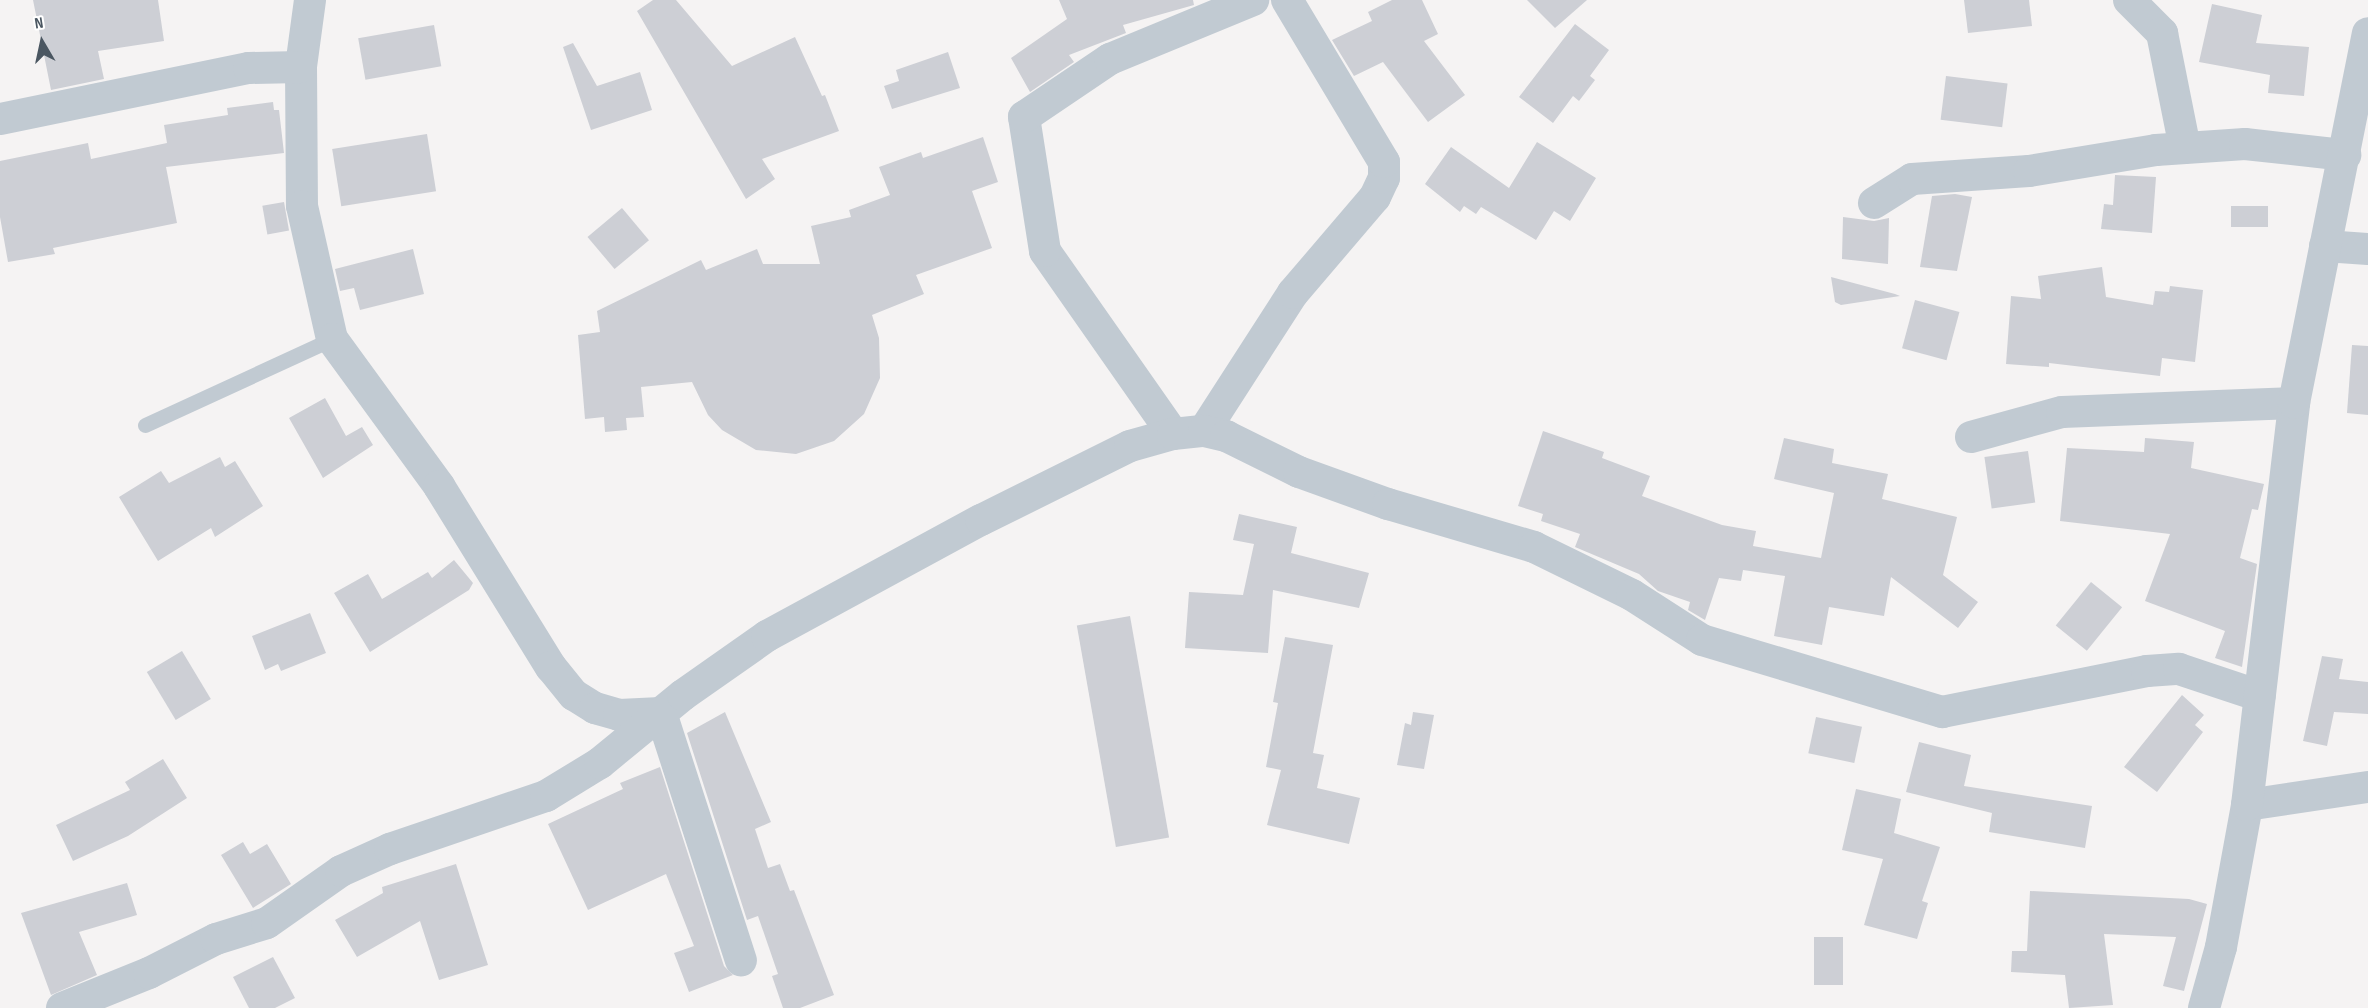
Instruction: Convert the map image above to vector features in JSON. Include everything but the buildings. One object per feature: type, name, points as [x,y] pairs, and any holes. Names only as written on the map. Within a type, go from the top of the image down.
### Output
[{"type":"street","points":[[310,0],[301,67],[302,206],[332,339],[439,486],[551,667],[574,695],[595,708],[619,715],[661,713]]},
{"type":"street","points":[[1173,434],[1045,251],[1024,117],[1110,59],[1253,0]]},
{"type":"street","points":[[1204,431],[1293,293],[1375,197],[1384,178],[1384,162],[1287,0]]},
{"type":"street","points":[[2128,0],[2162,33],[2185,148]]},
{"type":"street","points":[[2204,1008],[2221,947],[2247,805],[2294,403],[2368,33]]},
{"type":"street","points":[[0,119],[249,68],[301,67]]},
{"type":"street","points":[[1874,203],[1912,179],[2029,171],[2185,148],[2245,144],[2345,155]]},
{"type":"street","points":[[2325,246],[2368,249]]},
{"type":"street","points":[[1971,437],[2062,412],[2294,403]]},
{"type":"street","points":[[76,1005],[149,973],[216,939],[267,923],[341,871],[390,849],[546,796],[600,764],[661,713],[767,636],[920,553],[1130,446],[1173,434],[1204,431],[1226,436],[1299,472],[1388,504],[1534,548],[1632,595],[1702,640],[1942,712],[2147,671],[2179,669],[2260,696]]},
{"type":"street","points":[[661,713],[741,960]]},
{"type":"street","points":[[2247,805],[2368,787]]},
{"type":"lane","points":[[145,425],[332,339]]}]
